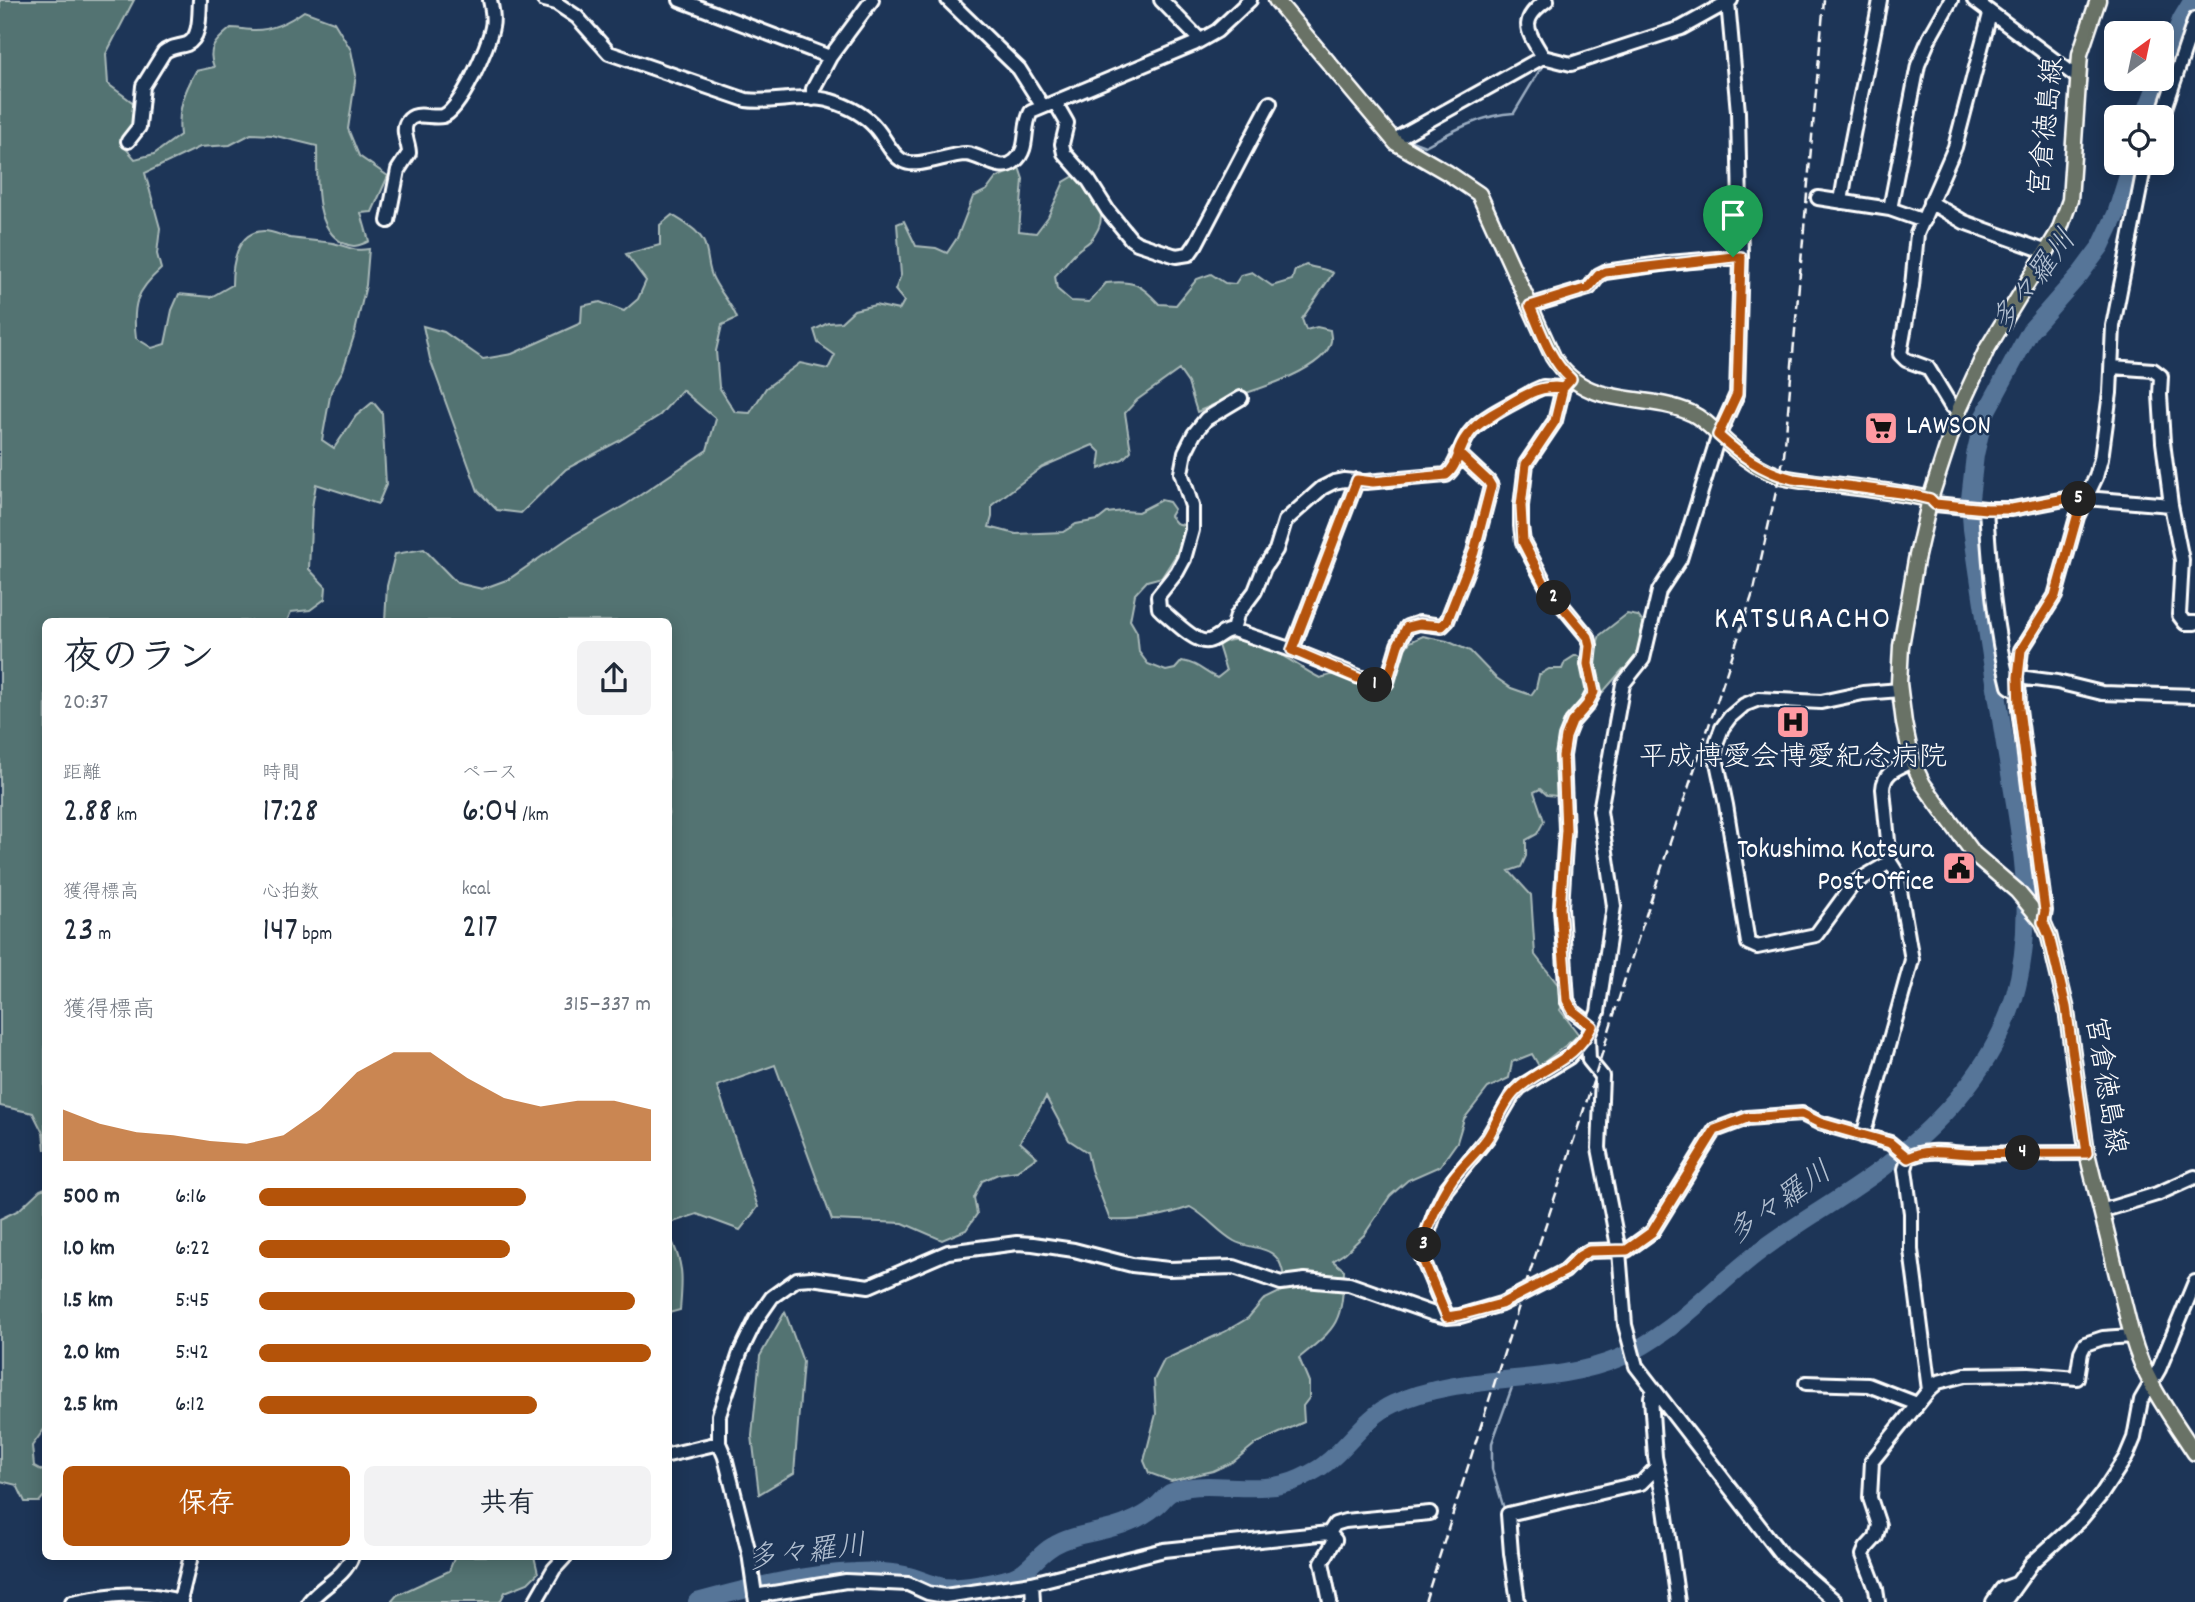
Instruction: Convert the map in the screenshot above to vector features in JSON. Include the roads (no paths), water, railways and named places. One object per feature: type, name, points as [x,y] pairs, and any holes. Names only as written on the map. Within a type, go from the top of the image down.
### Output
[{"type":"main road","points":[[1276,0],[1396,144],[1479,194],[1567,384],[1601,395],[1690,413],[1705,421],[1749,461],[1780,476],[1930,499]]},
{"type":"main road","name":"宮倉徳島線","points":[[2098,0],[2084,37],[2077,77],[2070,201],[2059,231],[1987,349],[1959,410],[1930,499],[1916,560],[1903,633],[1900,690],[1903,723],[1912,761],[1923,784],[1974,854],[2017,891],[2040,918],[2049,936],[2066,1007],[2087,1153],[2140,1365],[2195,1453]]},
{"type":"street","points":[[128,141],[139,127],[143,86],[164,51],[190,43],[197,35],[200,0]]},
{"type":"street","points":[[388,221],[398,170],[409,153],[405,134],[408,120],[414,116],[443,116],[453,110],[472,77],[488,39],[492,26],[490,0]]},
{"type":"street","points":[[544,0],[556,3],[578,17],[609,53],[746,100],[830,101],[865,117],[899,159],[909,164],[961,154],[975,155],[1007,166],[1016,161],[1024,149],[1026,121],[1031,112],[1200,40],[1217,31],[1250,0]]},
{"type":"street","points":[[680,0],[831,57]]},
{"type":"street","points":[[813,99],[813,89],[831,57],[872,0]]},
{"type":"street","points":[[947,0],[1019,69],[1068,123],[1062,144],[1064,153],[1089,181],[1108,211],[1137,243],[1176,256],[1189,254],[1196,244],[1270,103]]},
{"type":"street","points":[[1161,0],[1200,40]]},
{"type":"street","points":[[1543,57],[1528,31],[1532,11],[1547,0]]},
{"type":"street","points":[[1841,202],[1850,141],[1880,0]]},
{"type":"street","points":[[1890,209],[1918,65],[1951,0]]},
{"type":"street","points":[[1974,0],[2077,77]]},
{"type":"street","points":[[1396,144],[1401,136],[1543,57],[1571,64],[1681,28],[1729,1],[1738,112],[1741,257],[1737,394],[1718,435],[1680,559],[1659,591],[1643,659],[1623,684],[1600,811],[1614,906],[1598,1012],[1590,1031],[1569,1057],[1520,1087],[1512,1096],[1488,1137],[1454,1176],[1436,1209],[1422,1257],[1447,1317]]},
{"type":"street","points":[[1959,410],[1951,406],[1928,368],[1906,360],[1900,354],[1912,286],[1917,234],[1955,147],[1990,14]]},
{"type":"street","points":[[2166,105],[2195,19]]},
{"type":"street","points":[[2040,918],[2045,911],[2019,709],[2021,650],[2055,596],[2077,517],[2096,477],[2101,459],[2112,366],[2113,326],[2143,175]]},
{"type":"street","points":[[1818,198],[1890,209],[1924,221]]},
{"type":"street","points":[[1930,202],[1964,222],[2047,252]]},
{"type":"street","points":[[1530,306],[1588,288],[1605,272],[1741,257]]},
{"type":"street","points":[[2112,366],[2153,370],[2161,376],[2160,413],[2171,505],[2182,560],[2179,615],[2185,623],[2195,623]]},
{"type":"street","points":[[1233,630],[1237,615],[1255,591],[1264,568],[1276,550],[1285,521],[1327,485],[1344,480],[1373,482],[1446,475],[1454,467],[1461,444],[1474,427],[1543,387],[1567,384],[1555,421],[1526,464],[1521,526],[1523,542],[1546,587],[1582,628],[1590,646],[1588,664],[1594,692],[1572,722],[1563,756],[1566,830],[1560,908],[1567,1000],[1590,1031],[1589,1060],[1602,1076],[1599,1148],[1619,1251],[1629,1344],[1636,1366],[1653,1391],[1781,1554],[1831,1600]]},
{"type":"street","points":[[1241,398],[1206,419],[1185,452],[1181,473],[1192,506],[1192,530],[1184,559],[1161,591],[1157,602],[1162,611],[1201,641],[1211,640],[1222,632],[1233,630],[1292,650],[1377,686],[1387,682],[1398,645],[1407,627],[1419,624],[1442,626],[1447,621],[1474,552],[1491,486],[1458,453]]},
{"type":"street","points":[[1292,650],[1357,480]]},
{"type":"street","points":[[1930,499],[1935,504],[1983,509],[2012,509],[2086,498],[2171,505]]},
{"type":"street","points":[[1983,509],[2002,657],[2009,685],[2019,693]]},
{"type":"street","points":[[2018,677],[2102,692],[2195,696]]},
{"type":"street","points":[[1890,862],[1854,883],[1816,935],[1752,946],[1748,943],[1715,753],[1717,741],[1730,717],[1744,705],[1759,699],[1821,702],[1863,693],[1900,690]]},
{"type":"street","points":[[1863,1136],[1912,960],[1897,873],[1890,862],[1884,780],[1892,770],[1912,761]]},
{"type":"street","points":[[1569,1057],[1589,1060]]},
{"type":"street","points":[[1329,1533],[1164,1550],[1032,1583],[945,1596],[928,1593],[908,1584],[846,1581],[754,1593],[749,1553],[725,1457],[719,1443],[719,1415],[756,1320],[772,1297],[797,1279],[811,1278],[869,1286],[948,1252],[1017,1243],[1074,1250],[1132,1265],[1169,1269],[1234,1267],[1280,1283],[1305,1280],[1349,1284],[1447,1317],[1501,1304],[1565,1271],[1589,1251],[1627,1250],[1652,1232],[1715,1130],[1747,1118],[1802,1114],[1904,1154],[1936,1151],[1962,1154],[2087,1153]]},
{"type":"street","points":[[1904,1154],[1911,1213],[1911,1250],[1929,1390]]},
{"type":"street","points":[[2101,1211],[2157,1194],[2195,1177]]},
{"type":"street","points":[[2004,1602],[2032,1563],[2081,1519],[2126,1457],[2134,1438],[2141,1400],[2195,1282]]},
{"type":"street","points":[[1878,1602],[1863,1555],[1876,1537],[1879,1525],[1870,1498],[1872,1461],[1929,1390],[1938,1382],[1965,1375],[2029,1374],[2077,1378],[2085,1344],[2103,1338],[2132,1336]]},
{"type":"street","points":[[1806,1383],[1868,1385],[1917,1404]]},
{"type":"street","points":[[1653,1391],[1651,1397],[1657,1467],[1678,1602]]},
{"type":"street","points":[[672,1454],[719,1443]]},
{"type":"street","points":[[1518,1602],[1508,1514],[1641,1483],[1657,1467]]},
{"type":"street","points":[[1329,1533],[1335,1524],[1345,1521],[1430,1513]]},
{"type":"street","points":[[1329,1533],[1335,1540],[1322,1562],[1330,1602]]},
{"type":"street","points":[[72,1602],[134,1593],[163,1596],[181,1602],[190,1560]]},
{"type":"street","points":[[309,1602],[316,1593],[344,1572],[350,1560]]},
{"type":"street","points":[[535,1602],[562,1560]]},
{"type":"street","points":[[1032,1583],[1033,1602]]},
{"type":"street","points":[[1993,1602],[2002,1589],[2016,1584]]},
{"type":"waterway","points":[[1286,0],[1312,33]]},
{"type":"waterway","name":"多々羅川","points":[[2174,39],[2193,0]]},
{"type":"waterway","points":[[1406,139],[1425,146],[1480,120],[1514,113],[1544,63]]},
{"type":"waterway","name":"多々羅川","points":[[2149,105],[2154,91]]},
{"type":"waterway","name":"多々羅川","points":[[697,1602],[775,1582],[835,1573],[893,1573],[951,1587],[1006,1579],[1024,1571],[1048,1549],[1062,1541],[1120,1526],[1143,1515],[1170,1493],[1183,1488],[1266,1487],[1299,1479],[1325,1464],[1374,1416],[1393,1404],[1420,1394],[1448,1387],[1563,1373],[1619,1358],[1674,1325],[1755,1255],[1872,1176],[1947,1111],[1980,1069],[2005,1023],[2014,998],[2025,933],[2026,901],[2020,835],[1972,529],[1970,499],[1975,455],[1984,416],[2030,331],[2101,246],[2116,214],[2128,175]]},
{"type":"waterway","points":[[1505,1512],[1492,1469],[1492,1443],[1515,1379]]},
{"type":"railway","points":[[1425,1602],[1627,972],[1754,590],[1784,456],[1824,0]]},
{"type":"place","name":"LAWSON","points":[[1881,428]]},
{"type":"place","name":"平成博愛会博愛紀念病院","points":[[1793,722]]},
{"type":"place","name":"Tokushima Katsura Post Office","points":[[1959,868]]},
{"type":"district","name":"KATSURACHO","points":[[1803,621]]}]
